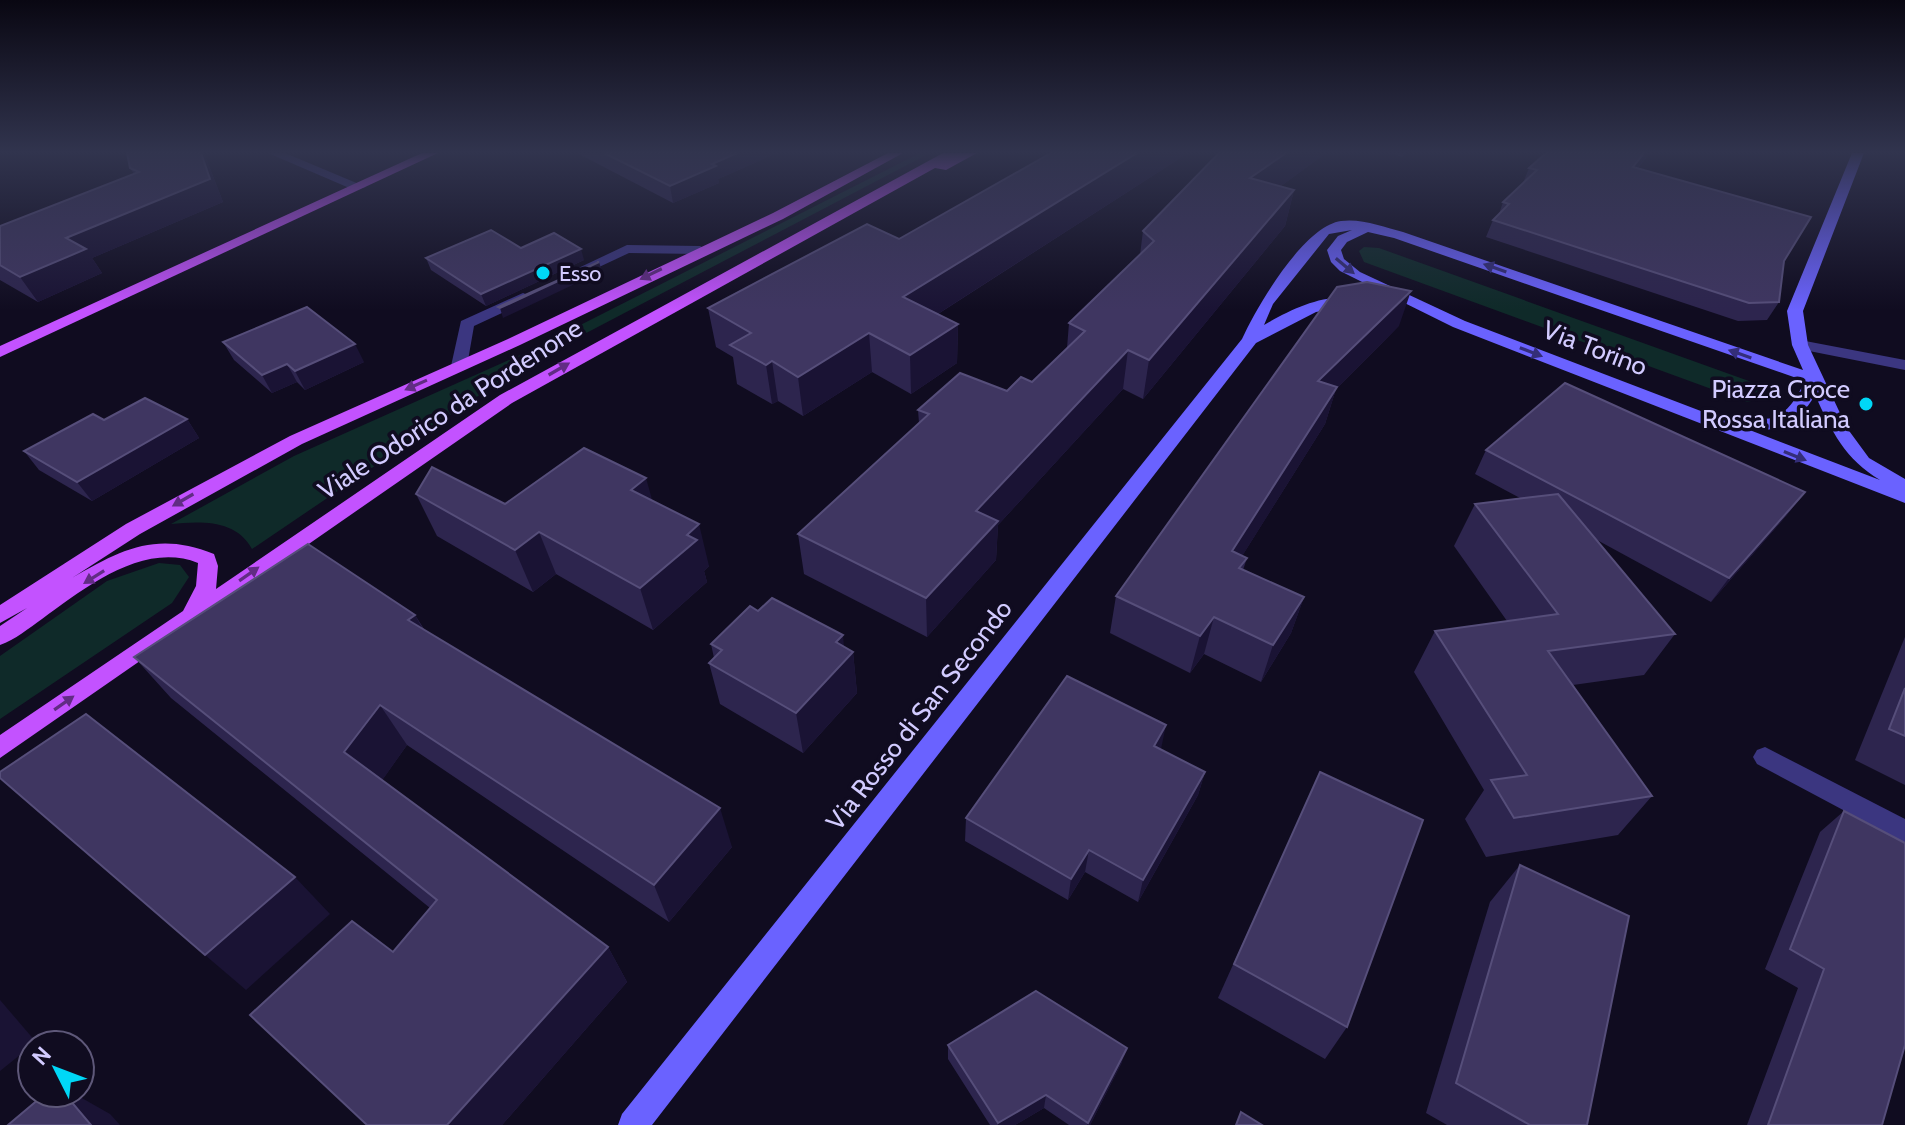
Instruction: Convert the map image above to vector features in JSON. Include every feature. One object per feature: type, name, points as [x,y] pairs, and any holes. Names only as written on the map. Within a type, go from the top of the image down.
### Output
[{"type":"main road","points":[[0,352],[319,206]]},
{"type":"main road","name":"Viale Odorico da Pordenone","points":[[0,615],[133,529],[296,440],[798,206]]},
{"type":"main road","name":"Viale Odorico da Pordenone","points":[[0,748],[506,399],[857,206]]},
{"type":"main road","points":[[840,215],[860,206]]},
{"type":"main road","points":[[1837,206],[1795,311],[1800,345],[1839,429],[1863,462],[1905,487]]},
{"type":"main road","name":"Via Torino","points":[[1250,340],[1266,303],[1304,255],[1324,231],[1342,225],[1382,231],[1814,379]]},
{"type":"main road","name":"Via Torino","points":[[1382,231],[1361,231],[1340,239],[1334,246],[1334,257],[1341,267],[1355,275],[1459,324],[1905,497]]},
{"type":"main road","points":[[1250,340],[1308,306],[1329,301],[1376,306],[1459,324]]},
{"type":"main road","name":"Via Rosso di San Secondo","points":[[633,1125],[1250,340]]},
{"type":"main road","points":[[1697,415],[1758,426],[1786,422],[1799,413],[1814,379]]},
{"type":"main road","points":[[0,637],[104,570],[140,551],[168,547],[193,550],[207,559],[210,574],[203,598],[185,619]]},
{"type":"street","points":[[560,280],[627,249],[700,250]]},
{"type":"street","points":[[459,366],[467,324],[534,293]]},
{"type":"street","points":[[1800,345],[1905,365]]},
{"type":"street","points":[[1765,757],[1905,832]]},
{"type":"green space","points":[[816,206],[830,206],[571,341],[487,390],[252,549],[245,539],[227,527],[194,522],[171,524],[294,456],[529,351]]},
{"type":"green space","points":[[1364,247],[1379,248],[1760,385],[1767,390],[1766,398],[1747,402],[1364,262],[1359,251]]},
{"type":"green space","points":[[159,563],[180,565],[189,577],[172,603],[0,719],[0,656],[107,581]]},
{"type":"building","points":[[53,206],[145,206],[66,238],[86,249],[20,277],[0,265],[0,226]]},
{"type":"building","points":[[958,206],[1052,206],[903,297],[958,324],[910,355],[869,333],[798,377],[772,361],[766,365],[730,345],[751,333],[708,308],[867,224],[899,239]]},
{"type":"building","points":[[1168,206],[1281,206],[1149,360],[1128,350],[976,511],[998,521],[926,598],[798,534],[929,414],[918,410],[960,373],[1007,391],[1021,377],[1032,382],[1085,331],[1069,323],[1154,241],[1143,231]]},
{"type":"building","points":[[1508,206],[1770,206],[1811,217],[1784,261],[1779,302],[1749,303],[1493,220]]},
{"type":"building","points":[[491,230],[521,248],[554,233],[581,249],[481,294],[426,258]]},
{"type":"building","points":[[599,262],[500,308],[498,307]]},
{"type":"building","points":[[1367,282],[1411,291],[1318,381],[1337,387],[1232,551],[1247,558],[1239,568],[1304,597],[1273,645],[1214,617],[1200,636],[1116,596],[1337,287]]},
{"type":"building","points":[[307,307],[355,344],[295,371],[287,364],[262,375],[223,342]]},
{"type":"building","points":[[1565,383],[1805,492],[1729,578],[1486,450]]},
{"type":"building","points":[[145,398],[187,419],[77,482],[24,451],[93,414],[104,420]]},
{"type":"building","points":[[584,448],[646,478],[631,490],[699,524],[687,535],[697,540],[640,588],[539,532],[515,550],[416,494],[432,467],[505,504]]},
{"type":"building","points":[[1558,494],[1675,634],[1548,651],[1652,796],[1514,818],[1491,780],[1527,775],[1435,631],[1558,614],[1475,504]]},
{"type":"building","points":[[308,544],[415,615],[408,620],[720,808],[654,885],[380,705],[344,752],[608,947],[447,1125],[367,1125],[250,1015],[352,921],[393,952],[437,900],[134,657]]},
{"type":"building","points":[[772,598],[843,635],[836,642],[853,652],[796,713],[709,663],[722,650],[711,644],[750,606],[758,611]]},
{"type":"building","points":[[1067,676],[1166,725],[1154,746],[1205,772],[1143,880],[1089,850],[1071,879],[966,818]]},
{"type":"building","points":[[1905,688],[1905,736],[1889,729]]},
{"type":"building","points":[[86,714],[295,877],[205,955],[0,778],[0,772]]},
{"type":"building","points":[[1320,772],[1423,820],[1347,1027],[1234,964]]},
{"type":"building","points":[[1844,811],[1905,843],[1905,1045],[1882,1125],[1768,1125],[1824,969],[1790,949]]},
{"type":"building","points":[[1520,865],[1629,916],[1587,1125],[1530,1125],[1456,1083]]},
{"type":"building","points":[[1036,991],[1127,1048],[1088,1123],[1046,1095],[998,1123],[948,1045]]},
{"type":"building","points":[[27,1109],[78,1109],[91,1125],[8,1125]]},
{"type":"building","points":[[1241,1112],[1262,1125],[1236,1125]]},
{"type":"place","name":"Esso","points":[[543,273]]},
{"type":"place","name":"Piazza Croce Rossa Italiana","points":[[1866,404]]}]
